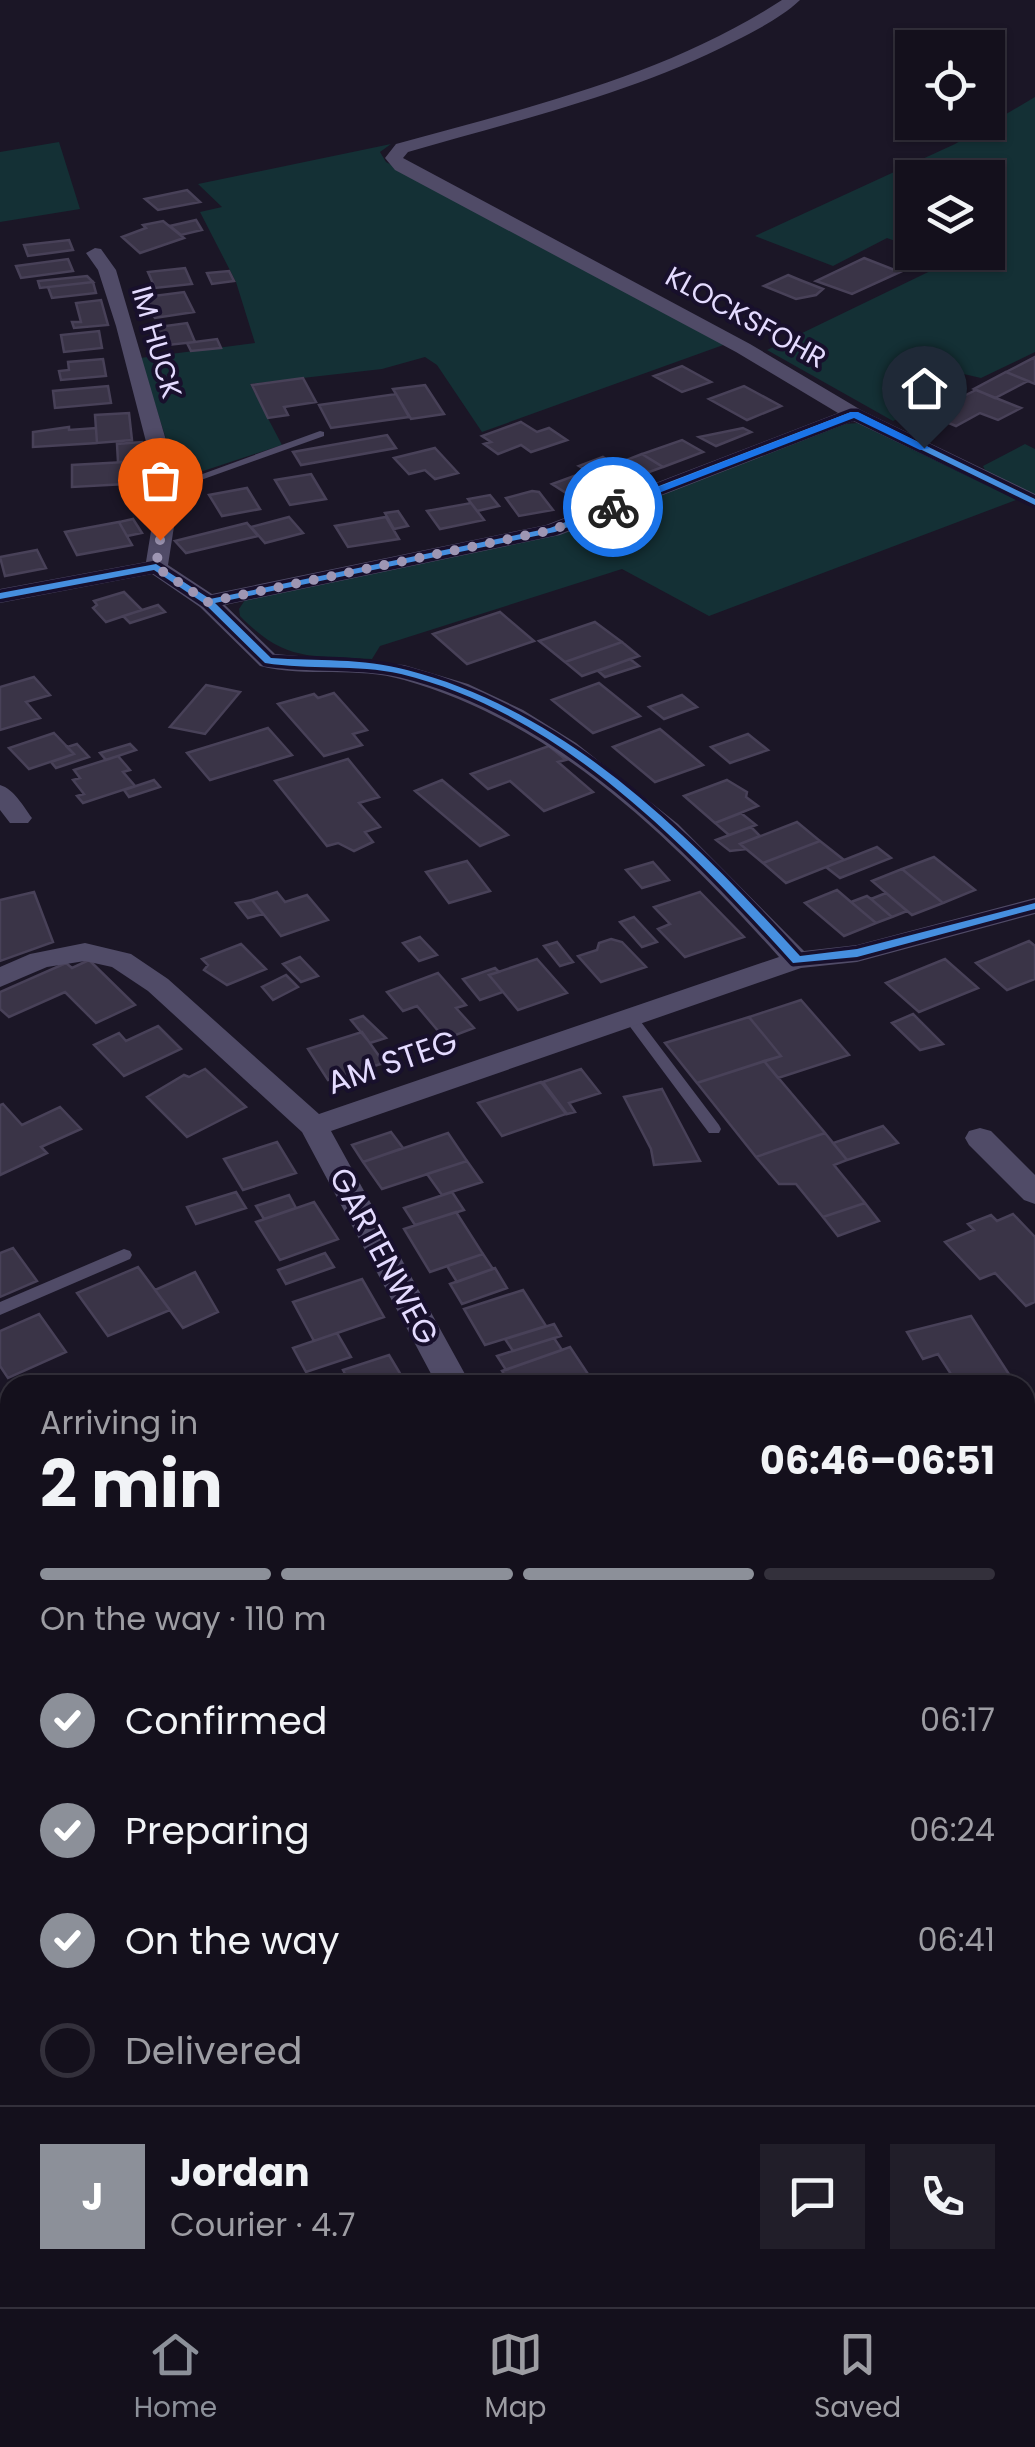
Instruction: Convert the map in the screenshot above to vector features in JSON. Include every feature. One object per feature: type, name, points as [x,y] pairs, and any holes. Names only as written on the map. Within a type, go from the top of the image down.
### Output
[{"type":"street","name":"KLOCKSFOHR","points":[[792,0],[774,14],[680,59],[607,87],[402,148],[394,158],[401,166],[743,348],[854,414]]},
{"type":"street","name":"IM HUCK","points":[[96,253],[126,326],[169,488],[156,567]]},
{"type":"street","points":[[208,602],[552,530],[854,414],[1035,502]]},
{"type":"street","points":[[0,596],[156,567],[208,602],[268,661],[367,667],[465,690],[565,746],[747,904],[797,960]]},
{"type":"street","points":[[0,793],[19,818]]},
{"type":"street","name":"AM STEG","points":[[0,978],[40,960],[85,952],[121,960],[158,985],[314,1126],[797,960],[857,953],[1035,906]]},
{"type":"street","name":"GARTENWEG","points":[[314,1126],[449,1375]]},
{"type":"street","points":[[980,1138],[1035,1193]]},
{"type":"lane","points":[[169,488],[320,434]]},
{"type":"lane","points":[[630,1017],[714,1129]]},
{"type":"lane","points":[[0,1308],[124,1255]]},
{"type":"green space","points":[[1035,97],[1035,352],[981,378],[942,369],[907,384],[933,402],[893,421],[767,350],[932,270],[1005,270],[1005,160],[920,160],[962,140],[1005,140],[1005,115]]},
{"type":"green space","points":[[59,142],[80,209],[0,222],[0,152]]},
{"type":"green space","points":[[391,144],[380,152],[386,162],[726,344],[482,432],[437,365],[425,357],[382,369],[250,384],[282,445],[179,479],[140,358],[255,343],[236,282],[200,212],[222,207],[198,184]]},
{"type":"green space","points":[[895,172],[895,241],[887,238],[833,266],[755,236]]},
{"type":"green space","points":[[844,424],[873,426],[1016,500],[709,616],[622,569],[380,646],[372,659],[300,654],[271,642],[240,616],[239,609],[245,600],[568,530]]},
{"type":"green space","points":[[1025,444],[1035,449],[1035,496],[986,472],[983,466]]},
{"type":"building","points":[[187,190],[200,202],[158,210],[145,199]]},
{"type":"building","points":[[196,220],[202,230],[181,235],[170,226]]},
{"type":"building","points":[[163,221],[184,238],[140,253],[122,237],[146,228],[143,225]]},
{"type":"building","points":[[69,240],[73,250],[28,256],[24,245]]},
{"type":"building","points":[[864,258],[900,272],[852,294],[816,281]]},
{"type":"building","points":[[68,259],[73,271],[21,278],[16,266]]},
{"type":"building","points":[[185,268],[192,284],[155,288],[148,272]]},
{"type":"building","points":[[229,271],[234,281],[212,284],[207,273]]},
{"type":"building","points":[[788,275],[823,289],[816,295],[796,299],[764,286]]},
{"type":"building","points":[[87,276],[93,282],[40,288],[38,281]]},
{"type":"building","points":[[93,282],[96,293],[52,298],[48,287]]},
{"type":"building","points":[[184,292],[194,312],[155,318],[144,305],[149,303],[146,297]]},
{"type":"building","points":[[101,300],[108,325],[74,328],[72,322],[81,322],[76,303]]},
{"type":"building","points":[[187,323],[195,342],[159,346],[151,328]]},
{"type":"building","points":[[99,331],[102,348],[64,352],[61,335]]},
{"type":"building","points":[[217,339],[221,348],[191,351],[187,343]]},
{"type":"building","points":[[1035,357],[1035,384],[1006,372]]},
{"type":"building","points":[[103,359],[106,376],[61,380],[59,371],[69,370],[68,362]]},
{"type":"building","points":[[682,366],[711,382],[682,392],[654,376]]},
{"type":"building","points":[[1006,372],[1028,381],[995,398],[974,389]]},
{"type":"building","points":[[303,378],[316,402],[284,407],[288,415],[268,418],[252,385]]},
{"type":"building","points":[[425,385],[444,414],[411,419],[393,389]]},
{"type":"building","points":[[108,386],[111,403],[55,408],[53,391]]},
{"type":"building","points":[[744,386],[781,406],[747,420],[709,399]]},
{"type":"building","points":[[976,390],[1021,408],[998,420],[980,413],[956,426],[927,414]]},
{"type":"building","points":[[396,394],[409,417],[331,428],[319,405]]},
{"type":"building","points":[[129,413],[132,440],[97,443],[95,415]]},
{"type":"building","points":[[521,422],[537,432],[549,428],[567,440],[531,452],[521,445],[498,454],[484,444],[491,442],[482,436]]},
{"type":"building","points":[[96,428],[97,443],[33,447],[33,432]]},
{"type":"building","points":[[743,428],[751,432],[716,446],[699,437]]},
{"type":"building","points":[[387,435],[396,448],[301,465],[293,452]]},
{"type":"building","points":[[682,440],[703,452],[663,467],[642,454]]},
{"type":"building","points":[[142,442],[143,461],[118,462],[117,444]]},
{"type":"building","points":[[435,448],[458,473],[435,479],[425,470],[409,474],[394,458]]},
{"type":"building","points":[[642,454],[663,467],[649,472],[629,459]]},
{"type":"building","points":[[603,457],[633,476],[574,498],[552,484],[588,471],[579,466]]},
{"type":"building","points":[[143,461],[144,483],[72,487],[72,465]]},
{"type":"building","points":[[311,474],[326,499],[290,505],[275,480]]},
{"type":"building","points":[[247,488],[260,509],[222,516],[209,495]]},
{"type":"building","points":[[539,492],[553,510],[519,516],[506,498]]},
{"type":"building","points":[[490,495],[499,506],[477,511],[468,499]]},
{"type":"building","points":[[471,503],[484,520],[440,529],[427,511]]},
{"type":"building","points":[[398,511],[408,526],[394,529],[385,513]]},
{"type":"building","points":[[289,517],[303,533],[265,543],[251,527]]},
{"type":"building","points":[[386,517],[399,539],[348,547],[335,526]]},
{"type":"building","points":[[133,519],[142,533],[127,536],[119,522]]},
{"type":"building","points":[[119,522],[132,545],[77,555],[65,532]]},
{"type":"building","points":[[247,523],[258,536],[186,553],[175,541]]},
{"type":"building","points":[[37,550],[46,568],[5,576],[0,557]]},
{"type":"building","points":[[124,592],[142,610],[106,622],[93,608],[97,605],[94,601]]},
{"type":"building","points":[[158,605],[165,612],[130,623],[123,616]]},
{"type":"building","points":[[500,612],[534,641],[467,664],[433,634]]},
{"type":"building","points":[[595,622],[622,642],[565,662],[539,641]]},
{"type":"building","points":[[622,642],[639,656],[582,676],[565,662]]},
{"type":"building","points":[[630,659],[639,666],[605,677],[598,671]]},
{"type":"building","points":[[34,677],[50,695],[26,702],[40,718],[0,730],[0,687]]},
{"type":"building","points":[[599,683],[640,716],[593,733],[552,700]]},
{"type":"building","points":[[206,685],[240,692],[205,734],[170,727]]},
{"type":"building","points":[[334,693],[367,730],[353,734],[362,745],[324,756],[278,704]]},
{"type":"building","points":[[682,695],[697,707],[664,719],[649,707]]},
{"type":"building","points":[[268,728],[292,755],[210,780],[187,753]]},
{"type":"building","points":[[660,729],[703,765],[655,782],[613,747]]},
{"type":"building","points":[[54,733],[74,754],[29,769],[9,748]]},
{"type":"building","points":[[748,734],[768,750],[730,763],[711,747]]},
{"type":"building","points":[[77,744],[89,757],[56,768],[51,762],[74,754],[67,747]]},
{"type":"building","points":[[130,744],[136,750],[106,760],[100,753]]},
{"type":"building","points":[[549,746],[566,760],[558,762],[593,792],[544,811],[510,781],[488,789],[471,774]]},
{"type":"building","points":[[118,756],[130,770],[123,772],[135,786],[83,803],[77,796],[84,794],[73,780],[80,778],[74,770]]},
{"type":"building","points":[[348,759],[379,797],[359,803],[380,827],[365,832],[373,842],[354,851],[338,843],[327,846],[275,781]]},
{"type":"building","points":[[154,780],[160,787],[129,797],[124,790]]},
{"type":"building","points":[[442,780],[508,835],[480,846],[415,791]]},
{"type":"building","points":[[727,780],[747,792],[746,797],[758,806],[715,823],[684,796]]},
{"type":"building","points":[[741,813],[756,825],[729,835],[715,823]]},
{"type":"building","points":[[797,822],[820,841],[763,863],[740,844]]},
{"type":"building","points":[[751,827],[760,836],[740,844],[746,849],[730,851],[716,840]]},
{"type":"building","points":[[820,841],[844,860],[786,883],[763,863]]},
{"type":"building","points":[[877,847],[891,858],[840,878],[826,867]]},
{"type":"building","points":[[934,857],[975,890],[943,903],[902,869]]},
{"type":"building","points":[[467,861],[490,891],[449,903],[426,872]]},
{"type":"building","points":[[653,862],[669,880],[642,888],[626,870]]},
{"type":"building","points":[[902,869],[943,903],[912,915],[872,881]]},
{"type":"building","points":[[837,890],[876,923],[844,936],[805,903]]},
{"type":"building","points":[[34,892],[53,942],[0,961],[0,900]]},
{"type":"building","points":[[277,892],[285,902],[307,895],[328,920],[281,936],[252,900]]},
{"type":"building","points":[[700,892],[744,937],[685,957],[658,929],[670,924],[654,907]]},
{"type":"building","points":[[886,893],[907,911],[892,917],[871,899]]},
{"type":"building","points":[[867,896],[892,917],[876,923],[851,902]]},
{"type":"building","points":[[252,900],[263,914],[248,918],[236,903]]},
{"type":"building","points":[[634,917],[657,942],[642,947],[620,922]]},
{"type":"building","points":[[420,937],[437,955],[419,961],[403,943]]},
{"type":"building","points":[[611,939],[622,942],[646,967],[601,982],[578,956],[597,950],[599,943]]},
{"type":"building","points":[[1029,941],[1035,946],[1035,979],[1007,990],[976,963]]},
{"type":"building","points":[[557,942],[573,962],[560,966],[544,946]]},
{"type":"building","points":[[241,944],[266,969],[227,985],[204,970],[208,965],[202,959]]},
{"type":"building","points":[[300,957],[318,976],[301,982],[283,964]]},
{"type":"building","points":[[537,959],[567,993],[518,1010],[489,975]]},
{"type":"building","points":[[945,959],[978,988],[919,1012],[886,983]]},
{"type":"building","points":[[89,960],[135,1005],[96,1023],[65,992],[9,1017],[0,1009],[0,992],[66,963],[72,968]]},
{"type":"building","points":[[495,968],[499,972],[489,975],[503,992],[480,1000],[463,979]]},
{"type":"building","points":[[438,973],[466,1005],[456,1008],[474,1028],[445,1039],[417,1006],[403,1011],[387,992]]},
{"type":"building","points":[[286,975],[298,987],[273,1000],[262,987]]},
{"type":"building","points":[[801,1000],[849,1055],[778,1078],[764,1061],[781,1056],[749,1017]]},
{"type":"building","points":[[913,1014],[943,1044],[920,1050],[892,1023]]},
{"type":"building","points":[[363,1016],[386,1038],[370,1043],[351,1020]]},
{"type":"building","points":[[749,1017],[781,1056],[697,1083],[665,1043]]},
{"type":"building","points":[[158,1026],[181,1049],[124,1076],[94,1045],[119,1033],[126,1041]]},
{"type":"building","points":[[362,1032],[384,1063],[328,1080],[308,1049]]},
{"type":"building","points":[[764,1061],[825,1133],[756,1157],[697,1083]]},
{"type":"building","points":[[205,1069],[246,1107],[187,1137],[147,1097],[184,1075],[189,1077]]},
{"type":"building","points":[[581,1069],[600,1093],[569,1103],[575,1112],[567,1114],[543,1082]]},
{"type":"building","points":[[541,1082],[566,1114],[502,1136],[478,1103]]},
{"type":"building","points":[[662,1089],[700,1161],[654,1165],[651,1149],[624,1097]]},
{"type":"building","points":[[3,1104],[22,1125],[60,1107],[81,1129],[41,1147],[47,1153],[0,1175]]},
{"type":"building","points":[[883,1126],[898,1143],[847,1160],[833,1143]]},
{"type":"building","points":[[391,1132],[403,1148],[363,1162],[352,1145]]},
{"type":"building","points":[[448,1133],[467,1161],[382,1189],[363,1162]]},
{"type":"building","points":[[825,1133],[847,1160],[834,1165],[865,1203],[823,1217],[796,1184],[779,1184],[756,1157]]},
{"type":"building","points":[[277,1142],[296,1173],[243,1190],[224,1159]]},
{"type":"building","points":[[467,1161],[482,1182],[442,1195],[427,1174]]},
{"type":"building","points":[[236,1192],[246,1208],[196,1224],[187,1207]]},
{"type":"building","points":[[452,1192],[464,1210],[415,1225],[404,1208]]},
{"type":"building","points":[[289,1195],[296,1208],[264,1219],[256,1206]]},
{"type":"building","points":[[314,1202],[338,1239],[280,1260],[256,1222]]},
{"type":"building","points":[[865,1203],[879,1221],[838,1236],[823,1217]]},
{"type":"building","points":[[456,1212],[483,1254],[430,1272],[404,1229]]},
{"type":"building","points":[[1013,1214],[1035,1237],[1035,1302],[1026,1306],[995,1273],[980,1279],[945,1242],[974,1230],[968,1224],[991,1215],[997,1221]]},
{"type":"building","points":[[13,1248],[37,1281],[0,1297],[0,1253]]},
{"type":"building","points":[[325,1253],[334,1267],[286,1284],[278,1270]]},
{"type":"building","points":[[483,1254],[493,1269],[457,1282],[447,1266]]},
{"type":"building","points":[[138,1267],[170,1310],[108,1336],[77,1293]]},
{"type":"building","points":[[495,1268],[507,1288],[462,1304],[450,1284]]},
{"type":"building","points":[[195,1272],[218,1312],[183,1328],[155,1290]]},
{"type":"building","points":[[362,1279],[384,1317],[314,1341],[293,1302]]},
{"type":"building","points":[[523,1290],[546,1326],[485,1345],[464,1309]]},
{"type":"building","points":[[39,1314],[66,1352],[15,1375],[6,1375],[0,1366],[0,1331]]},
{"type":"building","points":[[971,1316],[1009,1375],[952,1375],[938,1354],[923,1359],[907,1332]]},
{"type":"building","points":[[554,1324],[561,1336],[513,1351],[505,1339]]},
{"type":"building","points":[[337,1333],[351,1357],[306,1372],[293,1348]]},
{"type":"building","points":[[554,1338],[562,1350],[506,1370],[497,1356]]},
{"type":"building","points":[[570,1347],[589,1375],[505,1375],[502,1371]]},
{"type":"building","points":[[389,1355],[401,1375],[346,1375],[343,1370]]},
{"type":"cycle path","points":[[208,602],[552,530],[854,414],[1035,502]]},
{"type":"cycle path","points":[[0,596],[156,567],[208,602],[268,661],[387,669],[459,689],[514,715],[568,748],[619,787],[715,873],[797,960],[857,953],[1035,906]]},
{"type":"way so far","points":[[160,540],[156,567],[208,602],[552,530],[613,507]]},
{"type":"route","points":[[613,507],[854,414],[924,448]]}]
